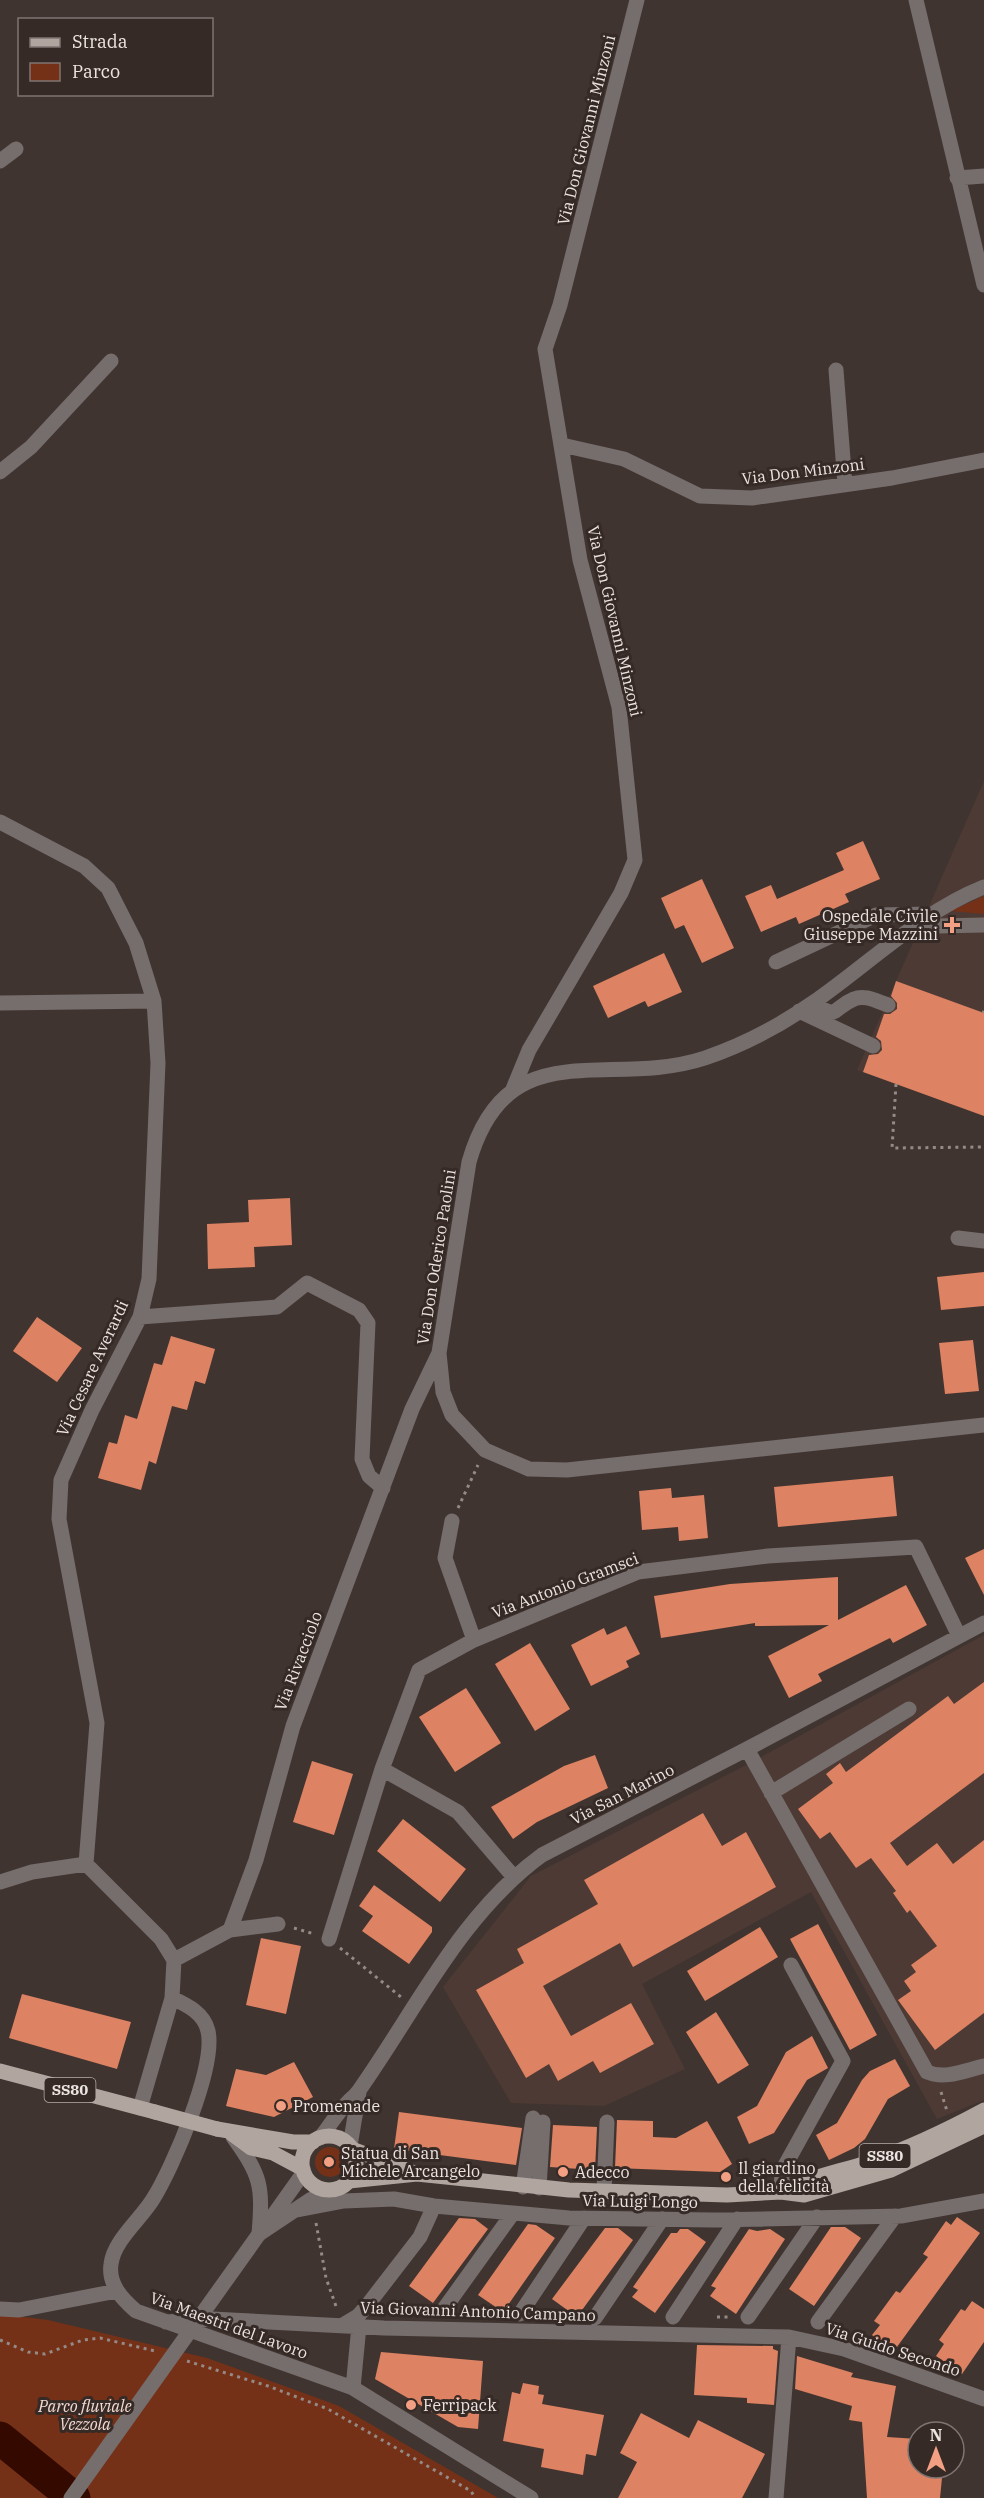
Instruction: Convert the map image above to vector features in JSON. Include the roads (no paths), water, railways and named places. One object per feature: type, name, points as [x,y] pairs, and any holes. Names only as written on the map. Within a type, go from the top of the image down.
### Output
[{"type":"main road","name":"SS80","points":[[0,2072],[223,2130],[293,2142],[334,2137],[351,2148],[417,2174]]},
{"type":"main road","name":"SS80","points":[[781,2192],[801,2181],[868,2162],[908,2147],[984,2110]]},
{"type":"main road","name":"SS80","points":[[223,2130],[251,2148],[273,2153],[303,2171],[310,2183],[317,2188],[333,2190],[349,2181],[417,2174],[523,2187],[604,2192],[727,2195],[781,2192],[804,2195],[872,2177],[915,2161],[984,2126]]},
{"type":"main road","points":[[303,2171],[304,2154],[316,2140]]},
{"type":"main road","points":[[349,2181],[356,2166],[351,2148]]},
{"type":"street","name":"Via Don Giovanni Minzoni","points":[[513,1089],[529,1050],[621,892],[635,860],[619,707],[580,560],[545,349],[560,305],[637,0]]},
{"type":"street","points":[[916,0],[957,178],[978,231],[984,285]]},
{"type":"street","points":[[0,161],[16,149]]},
{"type":"street","points":[[957,178],[984,176]]},
{"type":"street","points":[[0,472],[31,447],[111,361]]},
{"type":"street","points":[[836,370],[845,484]]},
{"type":"street","name":"Via Don Minzoni","points":[[562,445],[624,459],[700,496],[752,498],[892,478],[984,460]]},
{"type":"street","name":"Via Cesare Averardi","points":[[0,822],[84,866],[108,888],[136,943],[154,1000],[158,1075],[149,1279],[140,1317],[92,1410],[61,1480],[59,1519],[97,1723],[86,1864]]},
{"type":"street","points":[[894,942],[960,897],[984,887]]},
{"type":"street","points":[[776,962],[876,915],[934,914]]},
{"type":"street","points":[[894,942],[936,926],[984,925]]},
{"type":"street","name":"Via Don Oderico Paolini","points":[[894,942],[813,1003],[751,1039],[702,1059],[672,1065],[565,1072],[542,1076],[513,1089],[492,1108],[477,1134],[469,1162],[439,1353],[443,1392],[452,1415],[484,1450],[529,1469],[567,1470],[984,1425]]},
{"type":"street","points":[[813,1003],[827,1013],[834,1013],[855,998],[866,997],[888,1005]]},
{"type":"street","points":[[0,1003],[154,1000]]},
{"type":"street","points":[[799,1011],[873,1046]]},
{"type":"street","points":[[958,1238],[984,1241]]},
{"type":"street","points":[[140,1317],[277,1307],[307,1283],[359,1310],[368,1323],[362,1459],[369,1476],[383,1488]]},
{"type":"street","name":"Via Rivacciolo","points":[[230,1930],[256,1860],[293,1726],[412,1409],[439,1353]]},
{"type":"street","points":[[452,1521],[445,1558],[474,1640]]},
{"type":"street","name":"Via Antonio Gramsci","points":[[329,1939],[382,1769],[419,1670],[474,1640],[638,1572],[768,1556],[916,1547],[959,1636]]},
{"type":"street","name":"Via San Marino","points":[[316,2140],[346,2103],[359,2092],[413,2007],[475,1919],[513,1876],[542,1855],[984,1623]]},
{"type":"street","points":[[771,1793],[909,1708]]},
{"type":"street","points":[[747,1749],[927,2072],[936,2076],[984,2066]]},
{"type":"street","points":[[382,1769],[458,1812],[513,1876]]},
{"type":"street","points":[[0,1882],[32,1872],[86,1864],[161,1939],[174,1960],[172,1998],[147,2110]]},
{"type":"street","points":[[174,1960],[230,1930],[278,1924]]},
{"type":"street","points":[[781,2192],[782,2171],[843,2061],[791,1965]]},
{"type":"street","points":[[0,2309],[19,2310],[117,2291],[111,2273],[114,2253],[153,2200],[180,2148],[208,2049],[208,2031],[202,2019],[194,2008],[172,1998]]},
{"type":"street","name":"Via San Marino","points":[[351,2148],[359,2092]]},
{"type":"street","points":[[523,2187],[538,2120],[539,2188]]},
{"type":"street","points":[[604,2192],[608,2122]]},
{"type":"street","points":[[223,2130],[253,2166],[260,2183],[262,2197],[259,2234]]},
{"type":"street","points":[[71,2498],[303,2171]]},
{"type":"street","points":[[259,2234],[333,2190]]},
{"type":"street","name":"Via Luigi Longo","points":[[297,2210],[344,2201],[378,2198],[434,2206],[584,2218],[737,2219],[895,2216],[984,2201]]},
{"type":"street","points":[[343,2325],[366,2307],[420,2237],[434,2206]]},
{"type":"street","points":[[444,2309],[513,2213]]},
{"type":"street","points":[[818,2322],[895,2216]]},
{"type":"street","points":[[748,2317],[817,2217]]},
{"type":"street","points":[[520,2314],[584,2218]]},
{"type":"street","points":[[595,2318],[662,2219]]},
{"type":"street","points":[[673,2317],[737,2219]]},
{"type":"street","name":"Via Maestri del Lavoro","points":[[117,2291],[136,2311],[353,2388],[531,2498]]},
{"type":"street","points":[[366,2307],[370,2318],[384,2328]]},
{"type":"street","name":"Via Giovanni Antonio Campano","points":[[166,2322],[212,2319],[384,2328],[789,2337]]},
{"type":"street","points":[[353,2388],[359,2326]]},
{"type":"street","points":[[776,2498],[789,2337]]},
{"type":"street","name":"Via Guido Secondo","points":[[789,2337],[844,2349],[984,2399]]},
{"type":"waterway","points":[[0,2438],[74,2498]]},
{"type":"place","name":"Ospedale Civile Giuseppe Mazzini","points":[[952,925]]},
{"type":"place","name":"Promenade","points":[[281,2106]]},
{"type":"place","name":"Statua di San Michele Arcangelo","points":[[329,2162]]},
{"type":"place","name":"Adecco","points":[[563,2172]]},
{"type":"place","name":"Il giardino della felicità","points":[[726,2177]]},
{"type":"place","name":"Ferripack","points":[[411,2405]]},
{"type":"park label","name":"Parco fluviale Vezzola","points":[[85,2415]]}]
